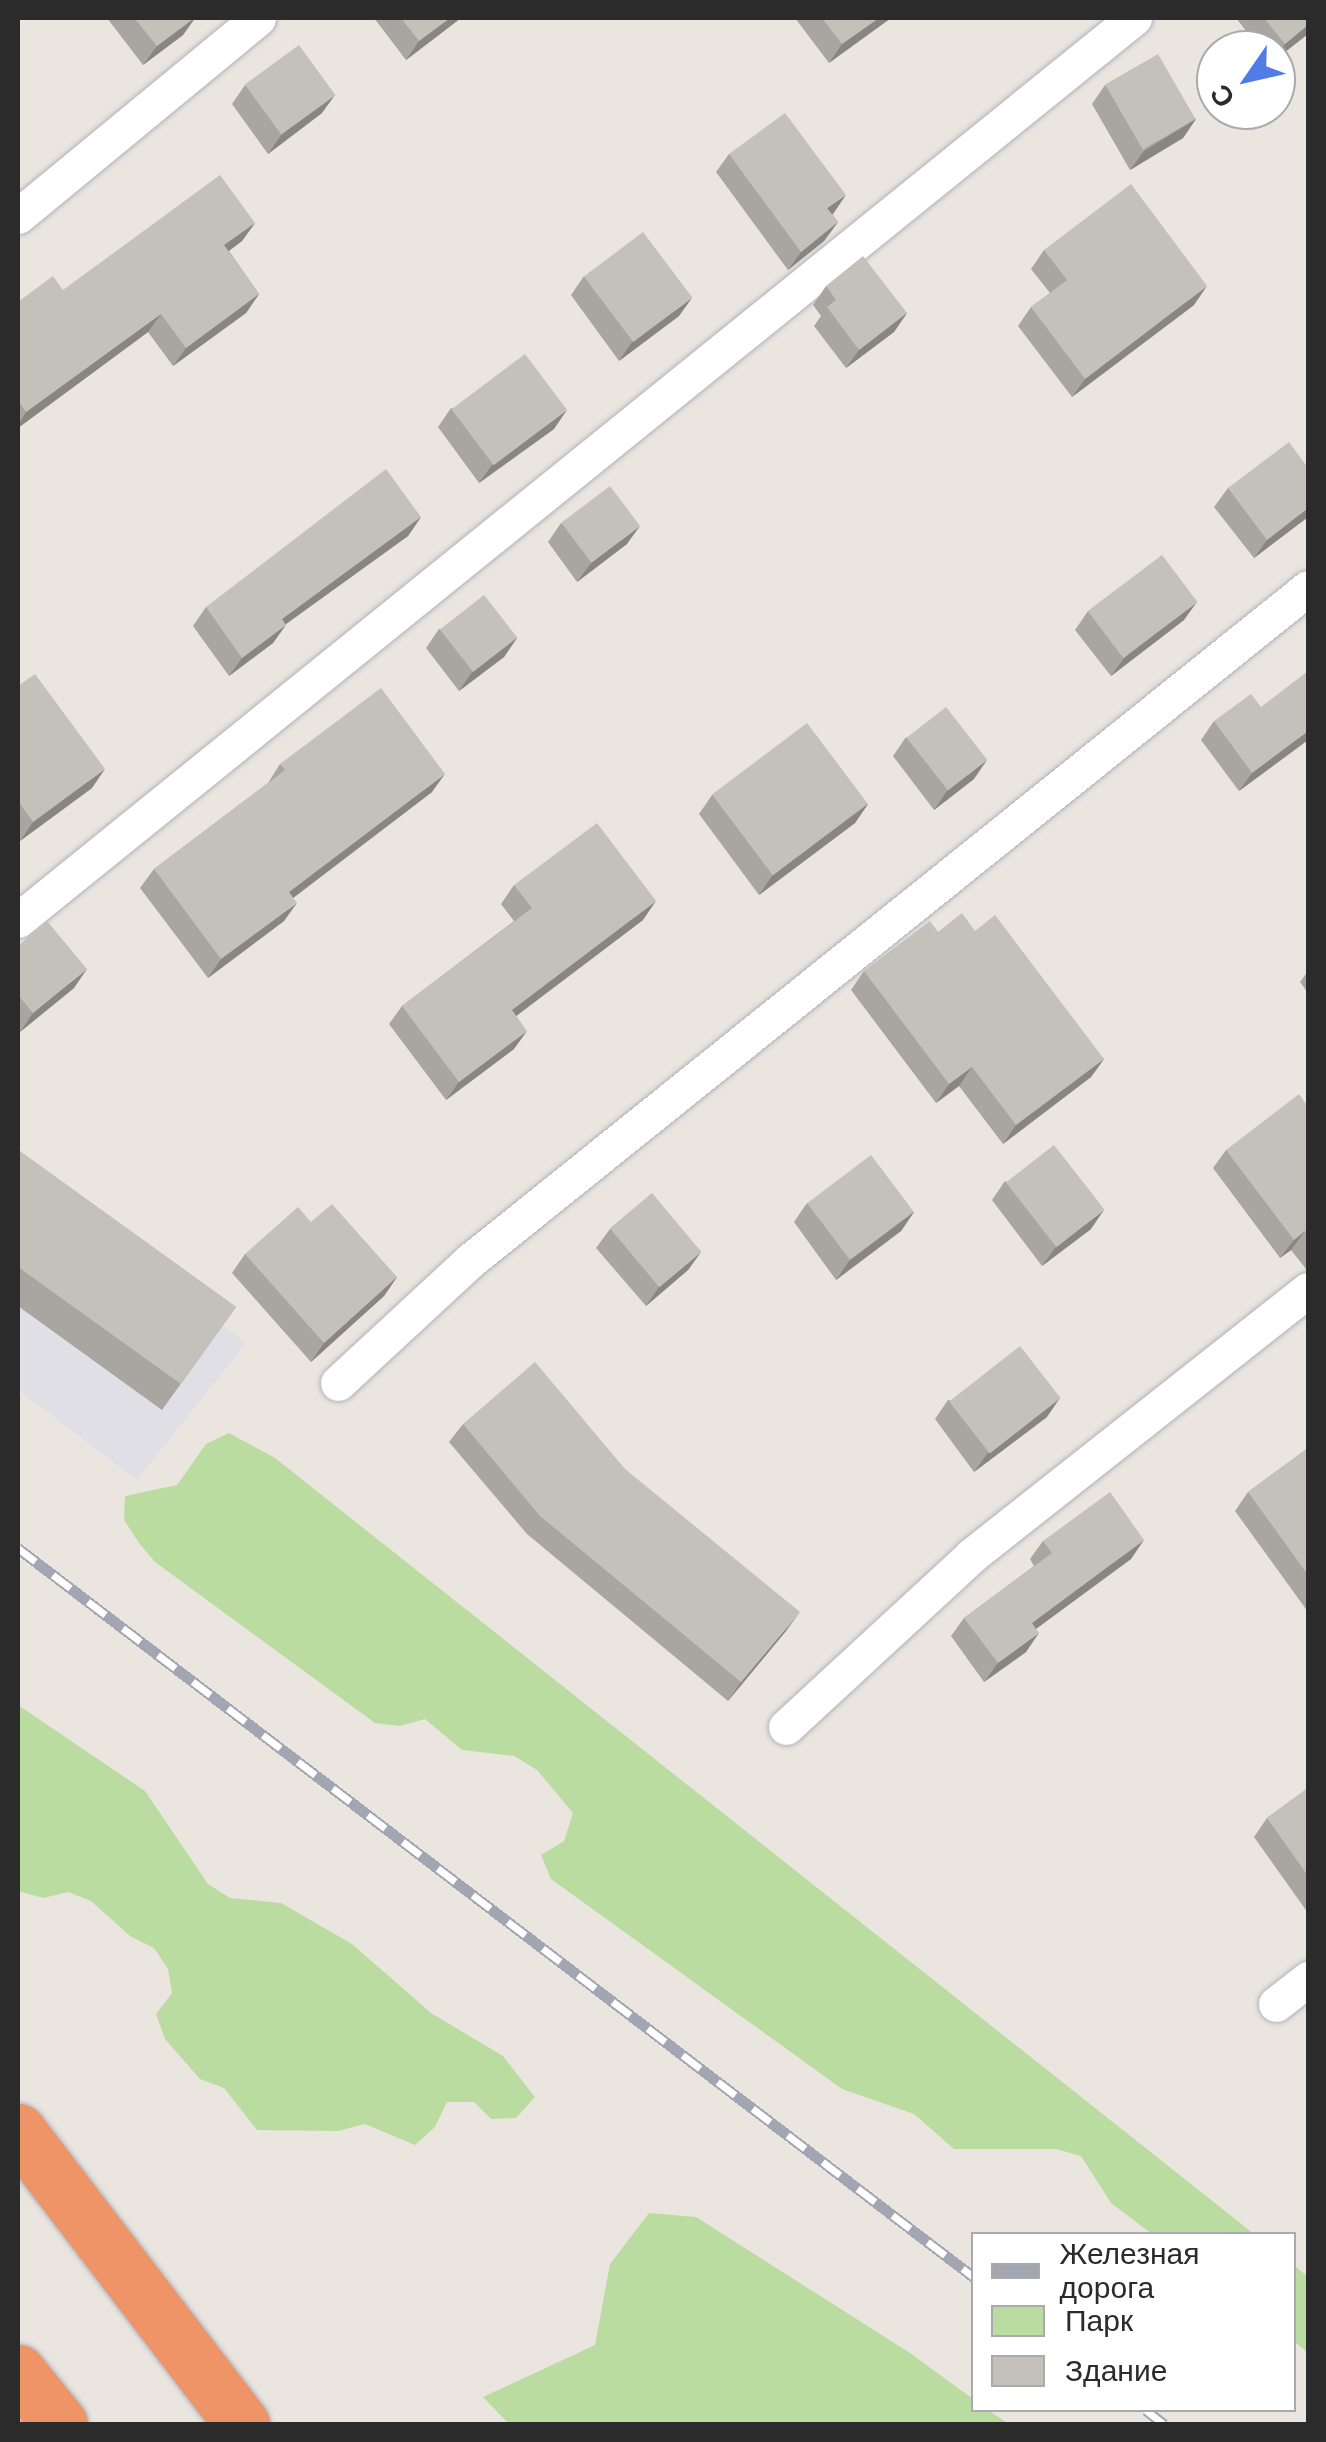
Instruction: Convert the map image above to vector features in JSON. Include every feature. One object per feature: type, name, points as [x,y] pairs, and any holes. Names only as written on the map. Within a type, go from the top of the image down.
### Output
[{"type":"highway","points":[[18,2131],[242,2424]]},
{"type":"highway","points":[[18,2372],[60,2424]]},
{"type":"lane","points":[[18,216],[258,18]]},
{"type":"lane","points":[[18,920],[1134,18]]},
{"type":"lane","points":[[338,1382],[471,1260],[1308,588]]},
{"type":"lane","points":[[786,1727],[972,1556],[1308,1290]]},
{"type":"lane","points":[[1276,2004],[1308,1979]]},
{"type":"shaded area","points":[[18,1162],[246,1343],[137,1480],[18,1390]]},
{"type":"green space","points":[[229,1433],[275,1458],[1251,2232],[1149,2232],[1111,2203],[1081,2156],[1056,2149],[954,2149],[914,2114],[842,2089],[551,1879],[541,1855],[564,1841],[573,1813],[537,1770],[514,1756],[462,1750],[425,1719],[400,1726],[375,1723],[155,1562],[139,1543],[124,1520],[125,1496],[177,1485],[206,1444]]},
{"type":"green space","points":[[18,1705],[145,1791],[208,1884],[230,1898],[281,1903],[352,1944],[431,2013],[503,2056],[535,2097],[516,2118],[491,2119],[474,2102],[447,2102],[435,2127],[415,2145],[365,2124],[338,2131],[257,2130],[224,2088],[200,2079],[165,2039],[156,2014],[172,1993],[168,1969],[154,1948],[130,1936],[91,1901],[68,1892],[43,1898],[18,1891]]},
{"type":"green space","points":[[649,2213],[696,2217],[910,2353],[971,2398],[971,2412],[991,2412],[1009,2424],[509,2424],[483,2397],[595,2345],[610,2264]]},
{"type":"green space","points":[[1296,2267],[1308,2277],[1308,2353],[1296,2343]]},
{"type":"building","points":[[134,18],[194,18],[157,46]]},
{"type":"building","points":[[401,18],[450,18],[419,41]]},
{"type":"building","points":[[822,18],[879,18],[842,44]]},
{"type":"building","points":[[1264,18],[1308,18],[1308,25],[1296,35],[1296,30],[1274,30]]},
{"type":"building","points":[[299,45],[335,95],[281,135],[245,84]]},
{"type":"building","points":[[1158,54],[1196,119],[1143,149],[1105,84]]},
{"type":"building","points":[[785,113],[846,195],[827,208],[838,222],[801,252],[729,154]]},
{"type":"building","points":[[220,175],[255,223],[224,245],[259,294],[186,348],[161,314],[26,412],[18,400],[18,302],[53,276],[63,290]]},
{"type":"building","points":[[1131,184],[1207,286],[1085,379],[1031,307],[1067,280],[1044,250]]},
{"type":"building","points":[[643,232],[692,297],[633,342],[584,277]]},
{"type":"building","points":[[863,256],[907,313],[859,350],[827,307],[836,300],[826,286]]},
{"type":"building","points":[[525,354],[567,410],[494,465],[452,409]]},
{"type":"building","points":[[1289,442],[1308,468],[1308,508],[1267,540],[1228,488]]},
{"type":"building","points":[[386,469],[421,517],[282,619],[286,625],[242,658],[206,607]]},
{"type":"building","points":[[610,486],[640,526],[591,563],[561,523]]},
{"type":"building","points":[[1162,555],[1198,602],[1123,658],[1088,611]]},
{"type":"building","points":[[484,595],[517,638],[473,672],[440,629]]},
{"type":"building","points":[[1308,671],[1308,731],[1252,773],[1214,721],[1251,694],[1261,707]]},
{"type":"building","points":[[35,674],[105,769],[33,822],[18,801],[18,686]]},
{"type":"building","points":[[381,688],[445,774],[289,892],[297,903],[221,959],[154,869],[285,770],[280,764]]},
{"type":"building","points":[[946,707],[987,760],[948,791],[907,738]]},
{"type":"building","points":[[807,723],[868,804],[773,875],[712,795]]},
{"type":"building","points":[[597,823],[656,901],[512,1010],[527,1031],[459,1082],[402,1006],[532,908],[514,885]]},
{"type":"building","points":[[962,913],[975,931],[995,915],[1104,1059],[1016,1125],[972,1067],[949,1084],[864,971],[930,921],[938,932]]},
{"type":"building","points":[[47,921],[87,969],[33,1013],[18,995],[18,946]]},
{"type":"building","points":[[1299,1094],[1308,1107],[1308,1237],[1305,1231],[1294,1240],[1226,1150]]},
{"type":"building","points":[[1054,1145],[1104,1210],[1056,1247],[1006,1183]]},
{"type":"building","points":[[18,1150],[236,1307],[181,1384],[18,1267]]},
{"type":"building","points":[[871,1155],[914,1212],[850,1260],[807,1203]]},
{"type":"building","points":[[652,1193],[701,1252],[659,1287],[610,1228]]},
{"type":"building","points":[[332,1204],[397,1277],[324,1343],[245,1254],[298,1207],[311,1222]]},
{"type":"building","points":[[1020,1346],[1061,1398],[990,1453],[949,1401]]},
{"type":"building","points":[[535,1362],[625,1469],[800,1612],[741,1682],[540,1516],[463,1424]]},
{"type":"building","points":[[1308,1448],[1308,1575],[1248,1492]]},
{"type":"building","points":[[1110,1492],[1144,1540],[1032,1623],[1039,1633],[998,1663],[964,1618],[1052,1553],[1043,1541]]},
{"type":"building","points":[[1308,1788],[1308,1876],[1267,1818]]},
{"type":"railway","points":[[18,1548],[971,2275]]},
{"type":"railway","points":[[1149,2412],[1164,2424]]}]
